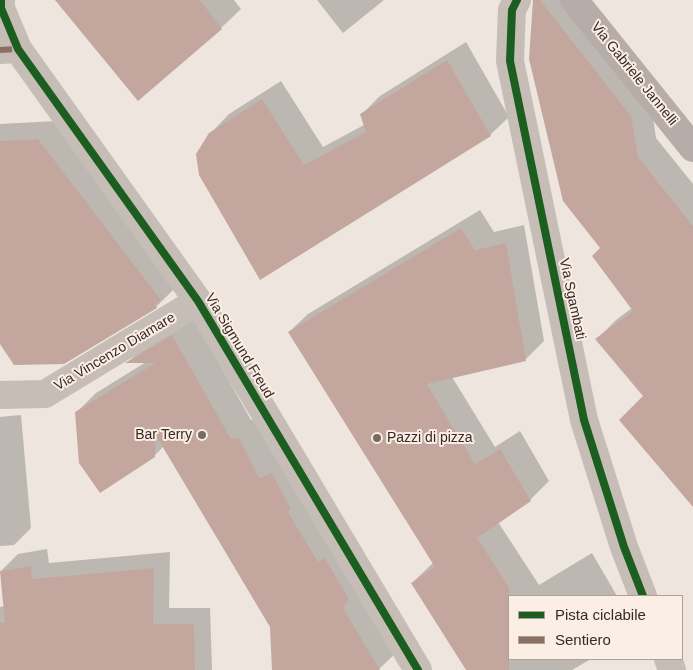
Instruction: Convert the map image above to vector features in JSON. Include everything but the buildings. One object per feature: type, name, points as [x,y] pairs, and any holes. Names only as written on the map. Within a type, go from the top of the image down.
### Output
[{"type":"main road","name":"Via Gabriele Jannelli","points":[[574,0],[693,148]]},
{"type":"street","name":"Via Sigmund Freud","points":[[0,0],[9,50],[198,301],[418,670]]},
{"type":"street","name":"Via Sgambati","points":[[517,0],[512,10],[510,61],[584,420],[624,547],[643,595]]},
{"type":"street","name":"Via Vincenzo Diamare","points":[[0,395],[45,394],[198,301]]},
{"type":"marked path","points":[[0,50],[18,49]]},
{"type":"cycle path","points":[[1,0],[1,8],[18,49],[198,301],[418,670]]},
{"type":"cycle path","points":[[517,0],[512,10],[510,61],[584,420],[624,547],[643,595]]},
{"type":"place","name":"Bar Terry","points":[[202,435]]},
{"type":"place","name":"Pazzi di pizza","points":[[377,438]]}]
